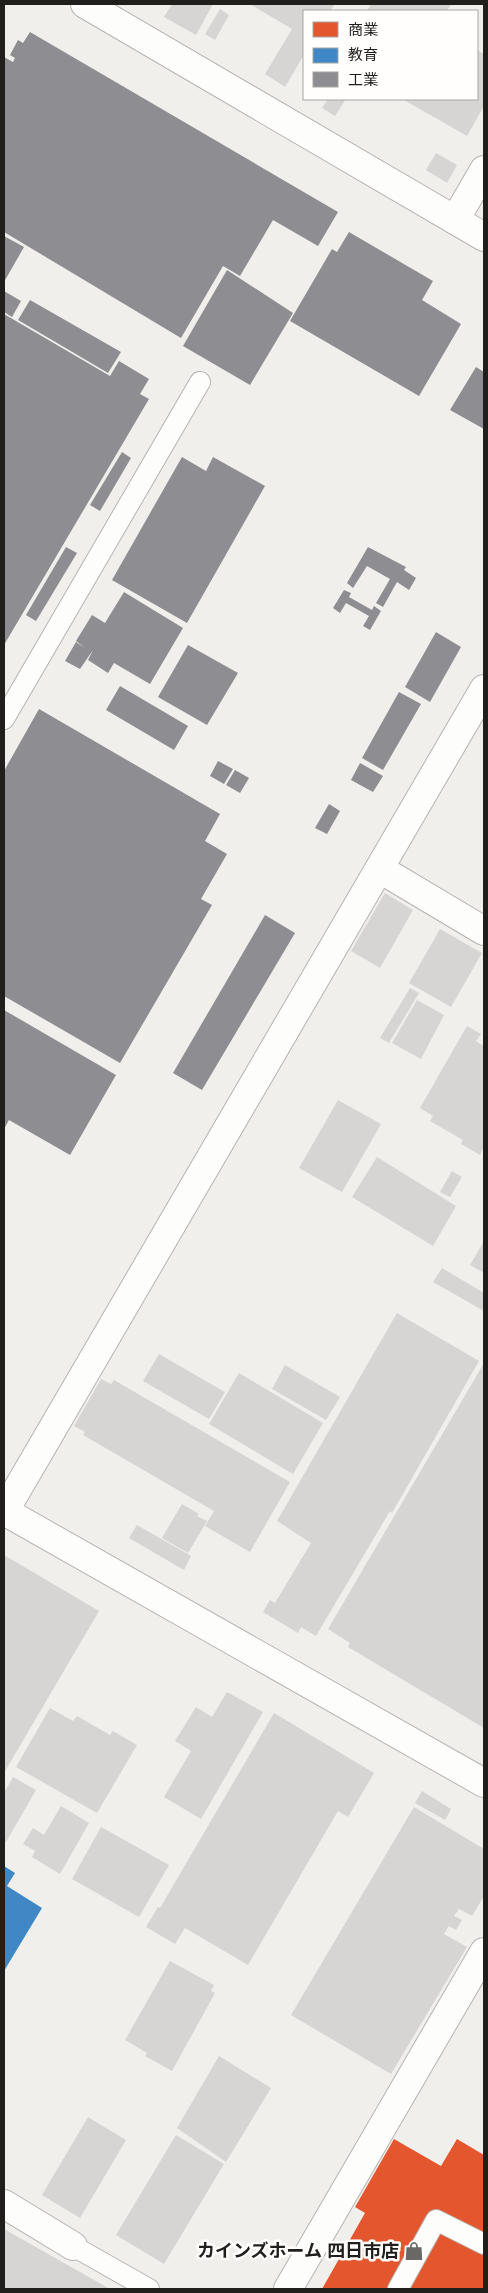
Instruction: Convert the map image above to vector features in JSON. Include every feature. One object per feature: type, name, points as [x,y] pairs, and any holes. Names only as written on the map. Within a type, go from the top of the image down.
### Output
[{"type":"street","points":[[85,4],[484,237]]},
{"type":"street","points":[[454,220],[484,170]]},
{"type":"street","points":[[484,689],[4,1511],[484,1783]]},
{"type":"street","points":[[380,869],[484,931]]},
{"type":"street","points":[[288,2289],[484,1952]]},
{"type":"street","points":[[4,2204],[73,2246]]},
{"type":"lane","points":[[4,720],[200,382]]},
{"type":"lane","points":[[398,2289],[436,2220],[484,2244]]},
{"type":"lane","points":[[73,2246],[149,2289]]},
{"type":"building: 商業","name":"カインズホーム 四日市店","points":[[394,2139],[441,2166],[457,2139],[484,2155],[484,2289],[322,2289],[365,2213],[355,2207]]},
{"type":"building: 教育","points":[[4,1866],[15,1873],[7,1886],[42,1908],[4,1971]]},
{"type":"building: 工業","points":[[30,32],[338,212],[318,246],[273,220],[240,276],[223,266],[181,338],[4,232],[4,57],[13,62],[15,58],[10,55],[18,40],[23,43]]},
{"type":"building: 工業","points":[[349,232],[433,281],[422,300],[461,324],[419,396],[290,321],[332,249],[337,252]]},
{"type":"building: 工業","points":[[4,236],[24,247],[4,282]]},
{"type":"building: 工業","points":[[227,270],[293,313],[250,385],[183,346]]},
{"type":"building: 工業","points":[[4,291],[21,301],[12,317],[4,312]]},
{"type":"building: 工業","points":[[30,300],[121,352],[108,373],[18,320]]},
{"type":"building: 工業","points":[[4,314],[110,376],[119,361],[149,379],[140,394],[149,399],[4,645]]},
{"type":"building: 工業","points":[[476,367],[484,372],[484,429],[450,410]]},
{"type":"building: 工業","points":[[122,452],[131,458],[100,511],[90,505]]},
{"type":"building: 工業","points":[[182,457],[206,471],[213,457],[265,486],[187,623],[112,580]]},
{"type":"building: 工業","points":[[66,547],[77,553],[36,621],[26,615]]},
{"type":"building: 工業","points":[[368,547],[406,567],[404,570],[416,578],[409,590],[397,582],[383,607],[376,603],[390,579],[367,566],[353,588],[347,583]]},
{"type":"building: 工業","points":[[344,590],[351,593],[349,597],[372,610],[374,606],[381,611],[370,630],[363,626],[369,616],[346,603],[340,613],[333,608]]},
{"type":"building: 工業","points":[[124,592],[183,628],[150,684],[114,663],[108,673],[88,660],[93,650],[80,669],[65,661],[76,642],[85,648],[76,641],[92,615],[105,623]]},
{"type":"building: 工業","points":[[436,632],[461,647],[430,702],[405,687]]},
{"type":"building: 工業","points":[[188,645],[238,673],[207,725],[158,697]]},
{"type":"building: 工業","points":[[120,686],[188,726],[174,750],[106,710]]},
{"type":"building: 工業","points":[[399,692],[421,704],[383,770],[362,758]]},
{"type":"building: 工業","points":[[39,709],[220,814],[205,841],[227,854],[201,899],[212,905],[120,1063],[4,996],[4,771]]},
{"type":"building: 工業","points":[[218,761],[233,769],[224,784],[210,776]]},
{"type":"building: 工業","points":[[360,763],[383,776],[373,792],[351,780]]},
{"type":"building: 工業","points":[[235,770],[249,778],[240,793],[226,785]]},
{"type":"building: 工業","points":[[329,804],[340,811],[327,834],[315,828]]},
{"type":"building: 工業","points":[[265,915],[295,933],[202,1090],[173,1073]]},
{"type":"building: 工業","points":[[4,1010],[116,1075],[70,1155],[9,1120],[4,1129]]},
{"type":"building: その他","points":[[172,4],[213,4],[196,35],[164,17]]},
{"type":"building: その他","points":[[250,4],[335,4],[331,10],[303,10],[303,57],[285,87],[265,74],[292,29]]},
{"type":"building: その他","points":[[371,4],[451,4],[448,10],[368,10]]},
{"type":"building: その他","points":[[220,9],[229,15],[215,40],[205,34]]},
{"type":"building: その他","points":[[478,51],[484,54],[484,106],[467,136],[404,100],[478,100]]},
{"type":"building: その他","points":[[327,100],[345,100],[335,116],[322,108]]},
{"type":"building: その他","points":[[436,153],[457,165],[447,183],[426,170]]},
{"type":"building: その他","points":[[385,893],[413,910],[380,968],[351,951]]},
{"type":"building: その他","points":[[440,929],[482,953],[451,1007],[409,983]]},
{"type":"building: その他","points":[[410,988],[419,993],[389,1043],[380,1038]]},
{"type":"building: その他","points":[[417,1000],[444,1015],[421,1059],[392,1043]]},
{"type":"building: その他","points":[[467,1026],[481,1034],[476,1041],[484,1046],[484,1146],[480,1155],[461,1144],[463,1140],[430,1121],[433,1116],[420,1108]]},
{"type":"building: その他","points":[[338,1100],[381,1124],[342,1192],[299,1168]]},
{"type":"building: その他","points":[[377,1157],[456,1206],[433,1246],[352,1197]]},
{"type":"building: その他","points":[[452,1171],[462,1177],[450,1197],[440,1192]]},
{"type":"building: その他","points":[[484,1241],[484,1273],[470,1265]]},
{"type":"building: その他","points":[[442,1268],[484,1293],[484,1311],[433,1282]]},
{"type":"building: その他","points":[[397,1313],[479,1361],[392,1513],[390,1511],[316,1636],[301,1627],[298,1633],[263,1612],[270,1600],[275,1603],[311,1543],[277,1521]]},
{"type":"building: その他","points":[[159,1354],[225,1392],[209,1419],[143,1381]]},
{"type":"building: その他","points":[[484,1363],[484,1728],[348,1647],[350,1643],[328,1629]]},
{"type":"building: その他","points":[[285,1365],[340,1397],[326,1420],[272,1389]]},
{"type":"building: その他","points":[[239,1373],[323,1423],[293,1474],[209,1424]]},
{"type":"building: その他","points":[[101,1379],[111,1384],[114,1380],[290,1482],[250,1552],[205,1526],[214,1511],[83,1435],[85,1432],[74,1426]]},
{"type":"building: その他","points":[[182,1504],[207,1521],[188,1553],[162,1538]]},
{"type":"building: その他","points":[[137,1525],[191,1556],[184,1570],[129,1538]]},
{"type":"building: その他","points":[[4,1555],[99,1611],[4,1773]]},
{"type":"building: その他","points":[[227,1692],[263,1712],[201,1819],[164,1797],[191,1751],[175,1741],[196,1707],[212,1717]]},
{"type":"building: その他","points":[[50,1708],[73,1721],[77,1716],[110,1735],[113,1731],[137,1745],[97,1813],[16,1767]]},
{"type":"building: その他","points":[[274,1713],[374,1773],[348,1817],[338,1811],[248,1965],[185,1928],[175,1944],[146,1927],[158,1907],[160,1908]]},
{"type":"building: その他","points":[[13,1777],[36,1790],[6,1842],[4,1841],[4,1793]]},
{"type":"building: その他","points":[[422,1791],[451,1809],[445,1820],[415,1803]]},
{"type":"building: その他","points":[[61,1806],[89,1823],[60,1874],[32,1857],[35,1851],[23,1844],[33,1828],[44,1835]]},
{"type":"building: その他","points":[[414,1807],[484,1849],[484,1896],[472,1916],[459,1909],[454,1916],[462,1920],[456,1930],[449,1926],[444,1934],[467,1947],[391,2074],[291,2015]]},
{"type":"building: その他","points":[[101,1827],[169,1865],[139,1917],[72,1879]]},
{"type":"building: その他","points":[[170,1961],[214,1985],[211,1991],[215,1993],[172,2071],[145,2056],[147,2053],[125,2040]]},
{"type":"building: その他","points":[[219,2056],[271,2088],[226,2162],[177,2128]]},
{"type":"building: その他","points":[[88,2117],[126,2140],[80,2218],[42,2195]]},
{"type":"building: その他","points":[[176,2135],[224,2164],[164,2264],[116,2235]]},
{"type":"building: その他","points":[[4,2229],[110,2289],[4,2289]]},
{"type":"place","name":"カインズホーム 四日市店","points":[[414,2251]]}]
